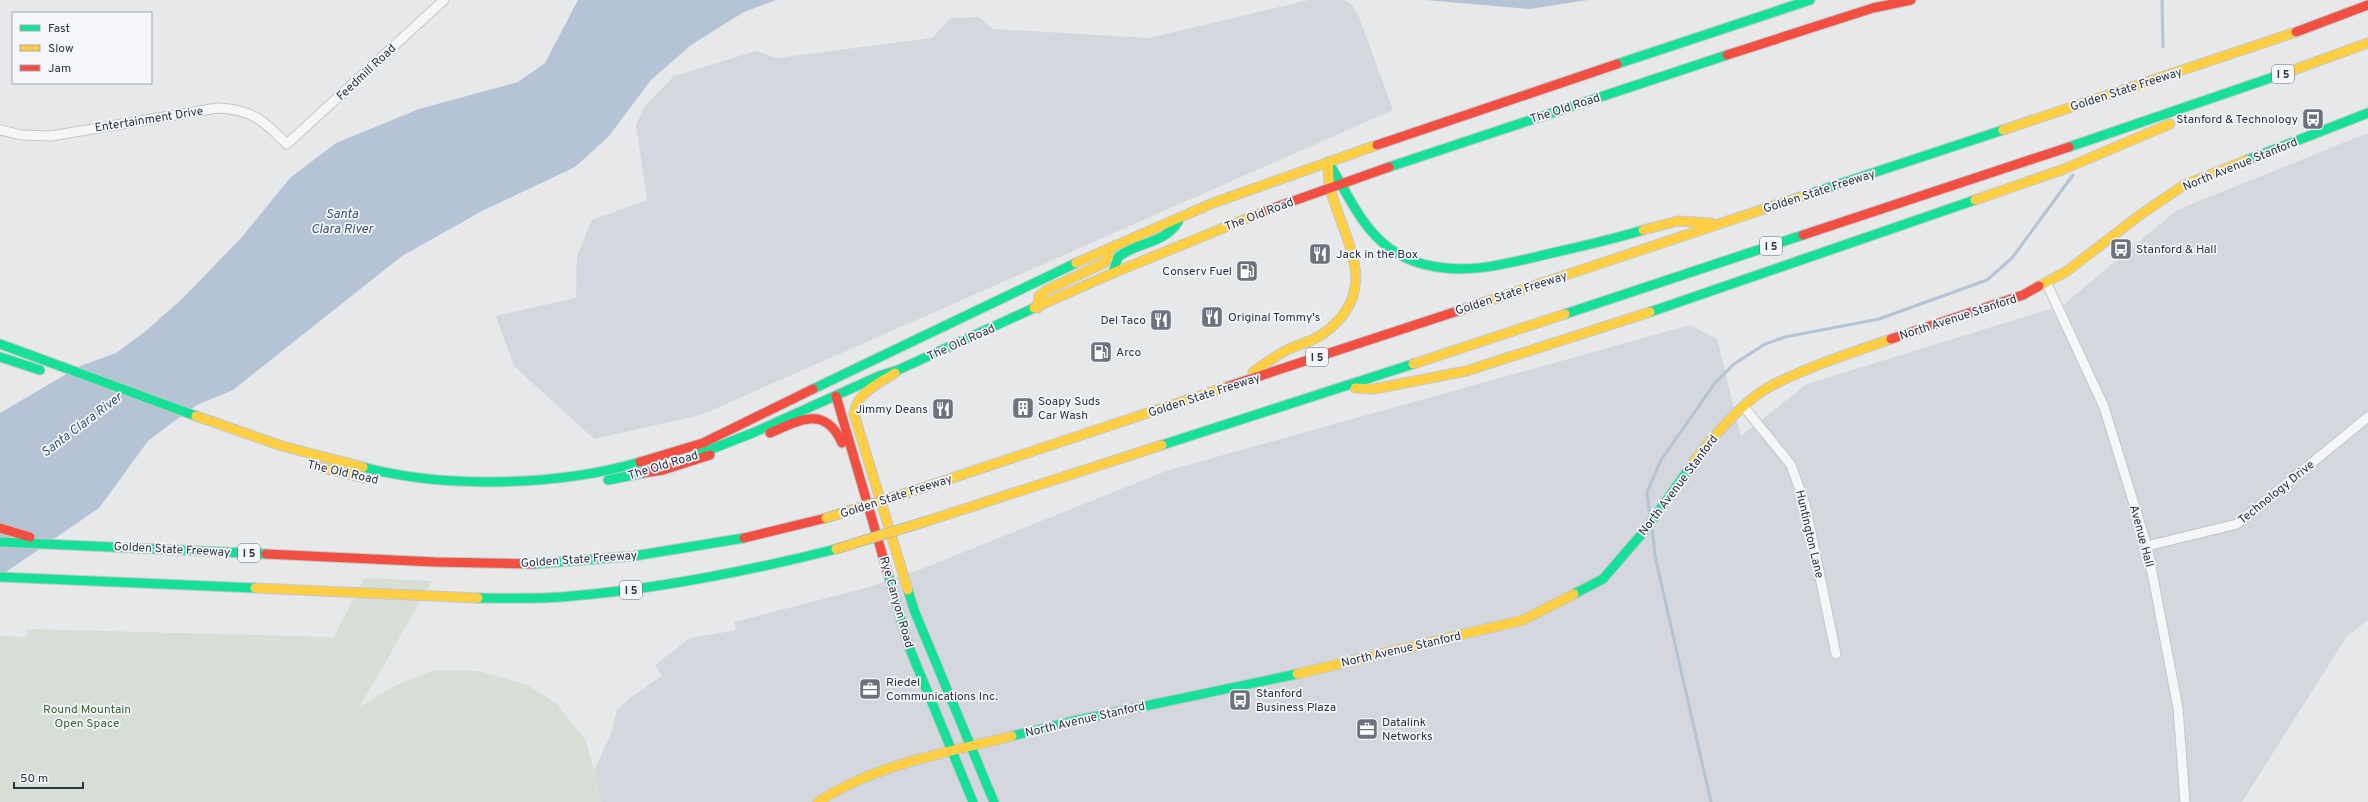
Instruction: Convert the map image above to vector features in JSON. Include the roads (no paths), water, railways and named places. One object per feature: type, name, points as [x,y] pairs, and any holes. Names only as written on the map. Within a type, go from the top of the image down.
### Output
[{"type":"main road","name":"The Old Road","points":[[100,391],[229,431],[369,469],[457,481],[506,482],[580,475],[626,466],[703,443],[1034,281],[1213,203],[1328,162],[1810,0]]},
{"type":"main road","name":"The Old Road","points":[[0,344],[229,431],[302,462],[376,480],[470,490],[520,490],[598,482],[643,473],[694,456],[756,432],[879,376],[898,370],[1038,308],[1113,272],[1261,213],[1342,183],[1813,26],[1873,8],[1911,0]]},
{"type":"main road","name":"Golden State Freeway","points":[[0,542],[51,543],[440,563],[519,564],[631,556],[712,544],[796,526],[916,490],[2259,45],[2368,5]]},
{"type":"main road","name":"I 5","points":[[0,577],[519,599],[604,594],[719,576],[800,559],[927,521],[1344,387],[2197,105],[2368,43]]},
{"type":"main road","points":[[1344,387],[1374,389],[1460,373],[1685,301],[2064,169],[2165,127],[2197,105]]},
{"type":"main road","name":"North Avenue Stanford","points":[[818,802],[836,790],[865,775],[951,752],[1069,722],[1296,674],[1523,620],[1603,579],[1646,529],[1712,438],[1744,407],[1770,386],[1800,371],[2011,300],[2047,284],[2067,272],[2140,215],[2184,185],[2368,113]]},
{"type":"main road","points":[[1328,162],[1342,183],[1359,216],[1385,245],[1417,262],[1452,270],[1479,268],[1529,258],[1683,221],[1717,224]]},
{"type":"main road","points":[[1232,385],[1285,351],[1322,335],[1344,315],[1352,302],[1358,275],[1355,261],[1330,188],[1328,162]]},
{"type":"main road","points":[[1113,272],[1118,258],[1122,254],[1162,238],[1175,228],[1180,218]]},
{"type":"main road","points":[[1038,308],[1039,296],[1047,290],[1104,263],[1108,258],[1109,249]]},
{"type":"main road","points":[[0,357],[49,374]]},
{"type":"main road","name":"Rye Canyon Road","points":[[898,370],[863,394],[856,402],[854,414],[917,618],[994,802]]},
{"type":"main road","name":"Rye Canyon Road","points":[[827,382],[843,407],[907,611],[917,618]]},
{"type":"main road","name":"Rye Canyon Road","points":[[836,396],[909,647],[951,752],[973,802]]},
{"type":"main road","points":[[643,473],[663,470],[730,449],[800,420],[812,417],[826,420],[839,433],[858,493],[887,570]]},
{"type":"main road","name":"I 5","points":[[0,528],[51,543]]},
{"type":"main road","name":"I 5","points":[[0,581],[46,579]]},
{"type":"street","name":"Feedmill Road","points":[[287,144],[444,0]]},
{"type":"street","name":"Entertainment Drive","points":[[0,130],[22,135],[51,136],[217,108],[230,108],[254,115],[265,122],[287,144]]},
{"type":"street","name":"Avenue Hall","points":[[2047,284],[2104,407],[2147,546],[2178,708],[2186,802]]},
{"type":"street","name":"Huntington Lane","points":[[1744,407],[1781,452],[1793,471],[1805,504],[1836,654]]},
{"type":"street","name":"Technology Drive","points":[[2147,546],[2237,524],[2368,417]]},
{"type":"water","name":"Santa Clara River","points":[[578,0],[776,0],[744,12],[691,45],[651,80],[609,136],[575,167],[482,211],[402,256],[233,390],[197,405],[169,425],[148,441],[99,508],[0,576],[0,413],[80,366],[116,353],[147,330],[183,298],[242,237],[290,178],[336,143],[419,109],[518,82],[545,63]]},
{"type":"water","points":[[1426,0],[1588,0],[1530,9]]},
{"type":"waterway","points":[[2162,0],[2163,47]]},
{"type":"waterway","points":[[1650,517],[1647,492],[1661,460],[1715,383],[1734,364],[1765,344],[1785,337],[1879,319],[1987,280],[2012,258],[2073,175]]},
{"type":"waterway","points":[[1652,528],[1655,556],[1711,802]]},
{"type":"place","name":"Stanford & Technology","points":[[2313,119]]},
{"type":"place","name":"Stanford & Hall","points":[[2121,249]]},
{"type":"place","name":"Jack in the Box","points":[[1320,254]]},
{"type":"place","name":"Conserv Fuel","points":[[1247,271]]},
{"type":"place","name":"Original Tommy's","points":[[1212,317]]},
{"type":"place","name":"Del Taco","points":[[1161,320]]},
{"type":"place","name":"Arco","points":[[1101,352]]},
{"type":"place","name":"Soapy Suds Car Wash","points":[[1023,408]]},
{"type":"place","name":"Jimmy Deans","points":[[943,409]]},
{"type":"place","name":"Riedel Communications Inc.","points":[[870,689]]},
{"type":"place","name":"Stanford Business Plaza","points":[[1240,700]]},
{"type":"place","name":"Datalink Networks","points":[[1367,729]]},
{"type":"park label","name":"Round Mountain Open Space","points":[[87,716]]}]
